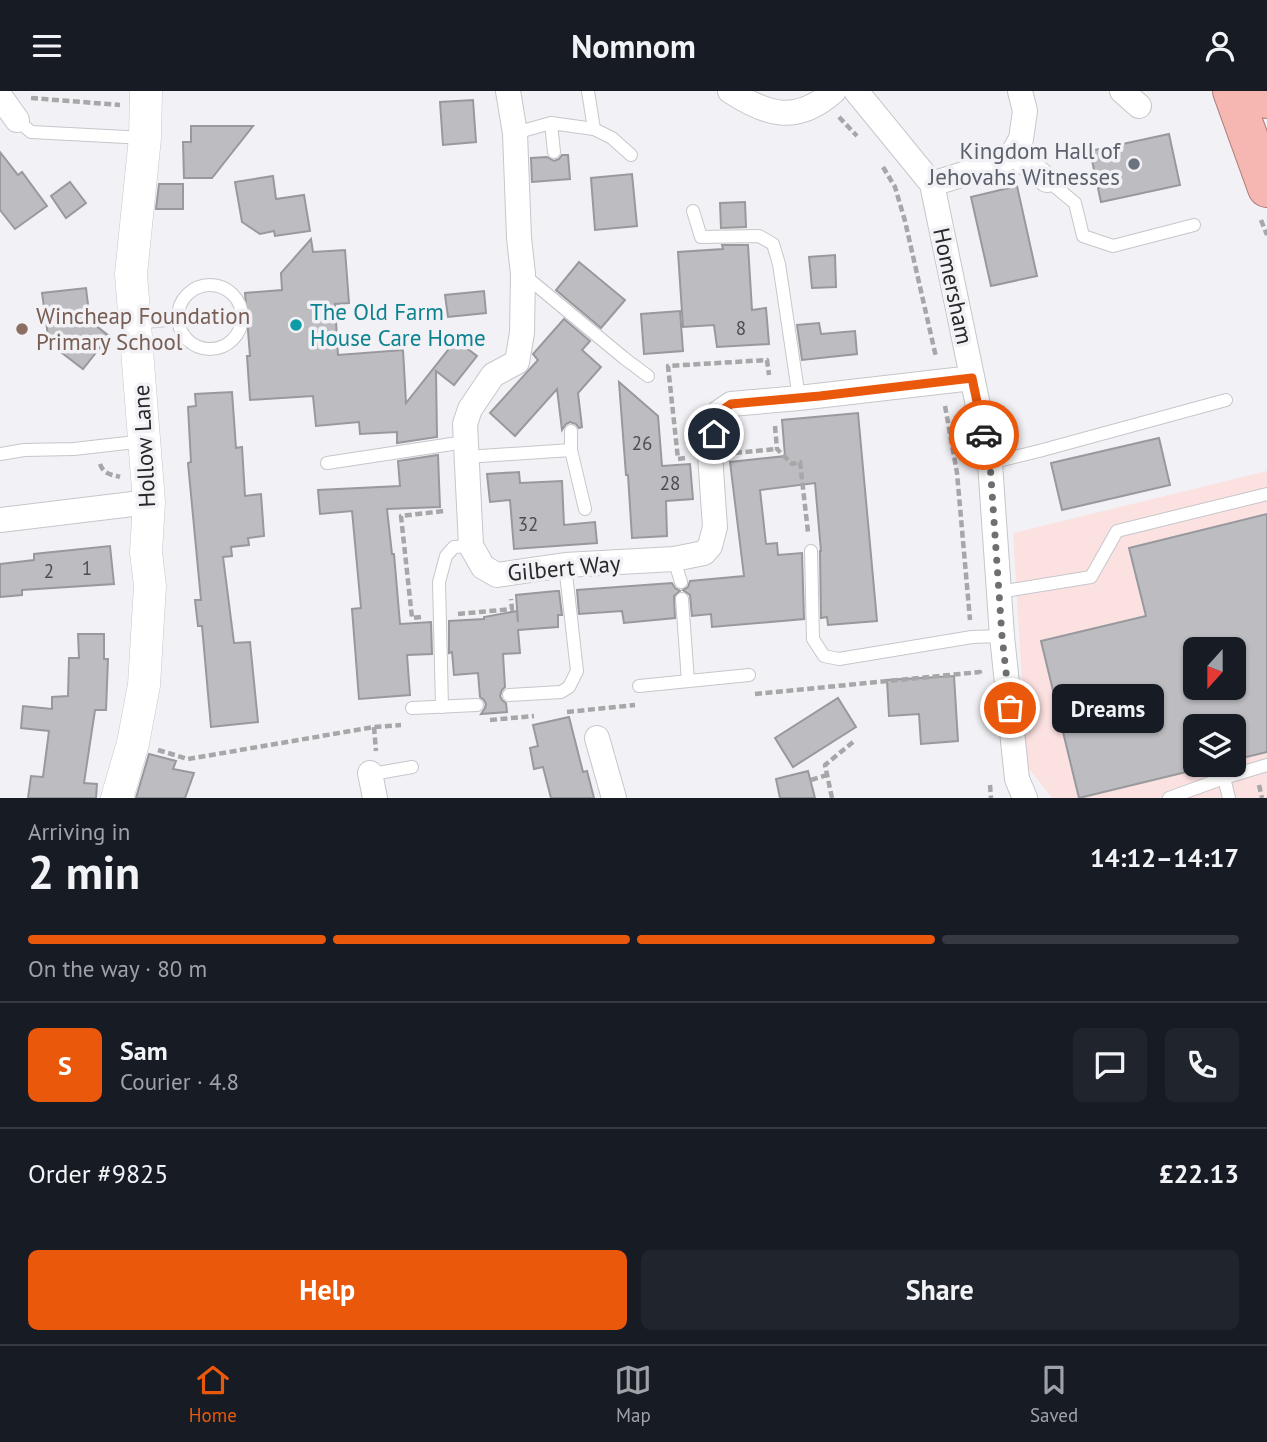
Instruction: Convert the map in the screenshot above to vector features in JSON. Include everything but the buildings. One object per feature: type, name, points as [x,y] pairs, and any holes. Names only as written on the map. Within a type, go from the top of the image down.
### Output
[{"type":"highway","points":[[1231,91],[1267,188]]},
{"type":"highway","points":[[1264,91],[1267,99]]},
{"type":"street","points":[[471,546],[465,424],[470,409],[493,375],[517,362],[522,334],[523,274],[514,133],[508,91]]},
{"type":"street","points":[[730,91],[750,104],[768,111],[785,113],[803,111],[829,96]]},
{"type":"street","name":"Homersham","points":[[856,91],[932,184],[990,463],[1002,636],[1017,779],[1025,798]]},
{"type":"street","points":[[932,184],[1002,162],[1013,153],[1021,139],[1025,111],[1020,91]]},
{"type":"street","points":[[0,96],[17,120]]},
{"type":"street","name":"Hollow Lane","points":[[117,798],[133,743],[144,685],[150,586],[146,552],[148,492],[145,441],[131,274],[145,138],[133,98]]},
{"type":"street","points":[[1013,153],[1047,180]]},
{"type":"street","name":"Gilbert Way","points":[[471,546],[483,567],[497,575],[565,565],[677,571],[710,547],[715,527],[710,455],[718,413],[731,404],[972,378]]},
{"type":"street","points":[[0,520],[148,492]]},
{"type":"street","points":[[597,738],[614,798]]},
{"type":"street","points":[[370,773],[375,798]]},
{"type":"lane","points":[[588,91],[594,129]]},
{"type":"lane","points":[[17,120],[31,132],[145,138]]},
{"type":"lane","points":[[514,133],[551,123],[594,129],[612,138],[631,155]]},
{"type":"lane","points":[[551,123],[554,152]]},
{"type":"lane","points":[[1047,180],[1075,203],[1083,236],[1114,246],[1194,225]]},
{"type":"lane","points":[[693,211],[701,237],[759,236],[773,244],[779,264],[799,398]]},
{"type":"lane","points":[[523,274],[648,376]]},
{"type":"lane","points":[[210,285],[220,286],[237,299],[243,319],[240,330],[226,346],[204,350],[185,339],[177,319],[178,309],[190,291],[199,286],[210,285]]},
{"type":"lane","points":[[135,323],[177,319]]},
{"type":"lane","points":[[990,463],[1226,400]]},
{"type":"lane","points":[[571,431],[571,450],[585,509]]},
{"type":"lane","points":[[0,454],[145,441]]},
{"type":"lane","points":[[327,463],[466,450],[571,450]]},
{"type":"lane","points":[[999,592],[1091,577],[1117,531],[1267,493]]},
{"type":"lane","points":[[442,707],[439,582],[446,556],[454,547],[471,546]]},
{"type":"lane","points":[[811,551],[813,639],[824,656],[839,659],[972,637],[1002,636]]},
{"type":"lane","points":[[509,695],[561,692],[569,687],[577,671],[565,565]]},
{"type":"lane","points":[[682,599],[688,681]]},
{"type":"lane","points":[[639,686],[749,675]]},
{"type":"lane","points":[[412,708],[477,705]]},
{"type":"lane","points":[[1169,798],[1267,765]]},
{"type":"lane","points":[[370,773],[412,767]]},
{"type":"lane","points":[[1224,778],[1229,798]]},
{"type":"path","points":[[829,96],[859,138]]},
{"type":"path","points":[[27,97],[133,98]]},
{"type":"path","points":[[876,157],[895,187],[941,380],[957,473],[972,637]]},
{"type":"path","points":[[773,400],[777,449],[792,464],[800,462],[811,551]]},
{"type":"path","points":[[74,449],[86,465],[100,464],[103,471],[119,476],[121,486],[148,492]]},
{"type":"path","points":[[710,455],[777,449]]},
{"type":"path","points":[[747,694],[980,672],[981,685]]},
{"type":"path","points":[[559,713],[637,705]]},
{"type":"path","points":[[482,720],[546,714]]},
{"type":"path","points":[[188,759],[374,727],[401,725]]},
{"type":"path","points":[[832,798],[825,765],[853,742]]},
{"type":"path","points":[[989,773],[991,798]]},
{"type":"path","points":[[811,780],[827,775]]},
{"type":"shaded area","points":[[1267,471],[1267,798],[1052,798],[1027,766],[1013,533]]},
{"type":"way so far","points":[[984,435],[990,463],[1002,636],[1010,708]]},
{"type":"place","name":"Kingdom Hall of Jehovahs Witnesses","points":[[1134,164]]},
{"type":"place","name":"The Old Farm House Care Home","points":[[296,325]]},
{"type":"place","name":"Wincheap Foundation Primary School","points":[[22,329]]},
{"type":"place","name":"Dreams","points":[[1010,708]]},
{"type":"route","points":[[714,434],[718,413],[731,404],[972,378],[984,435]]}]
